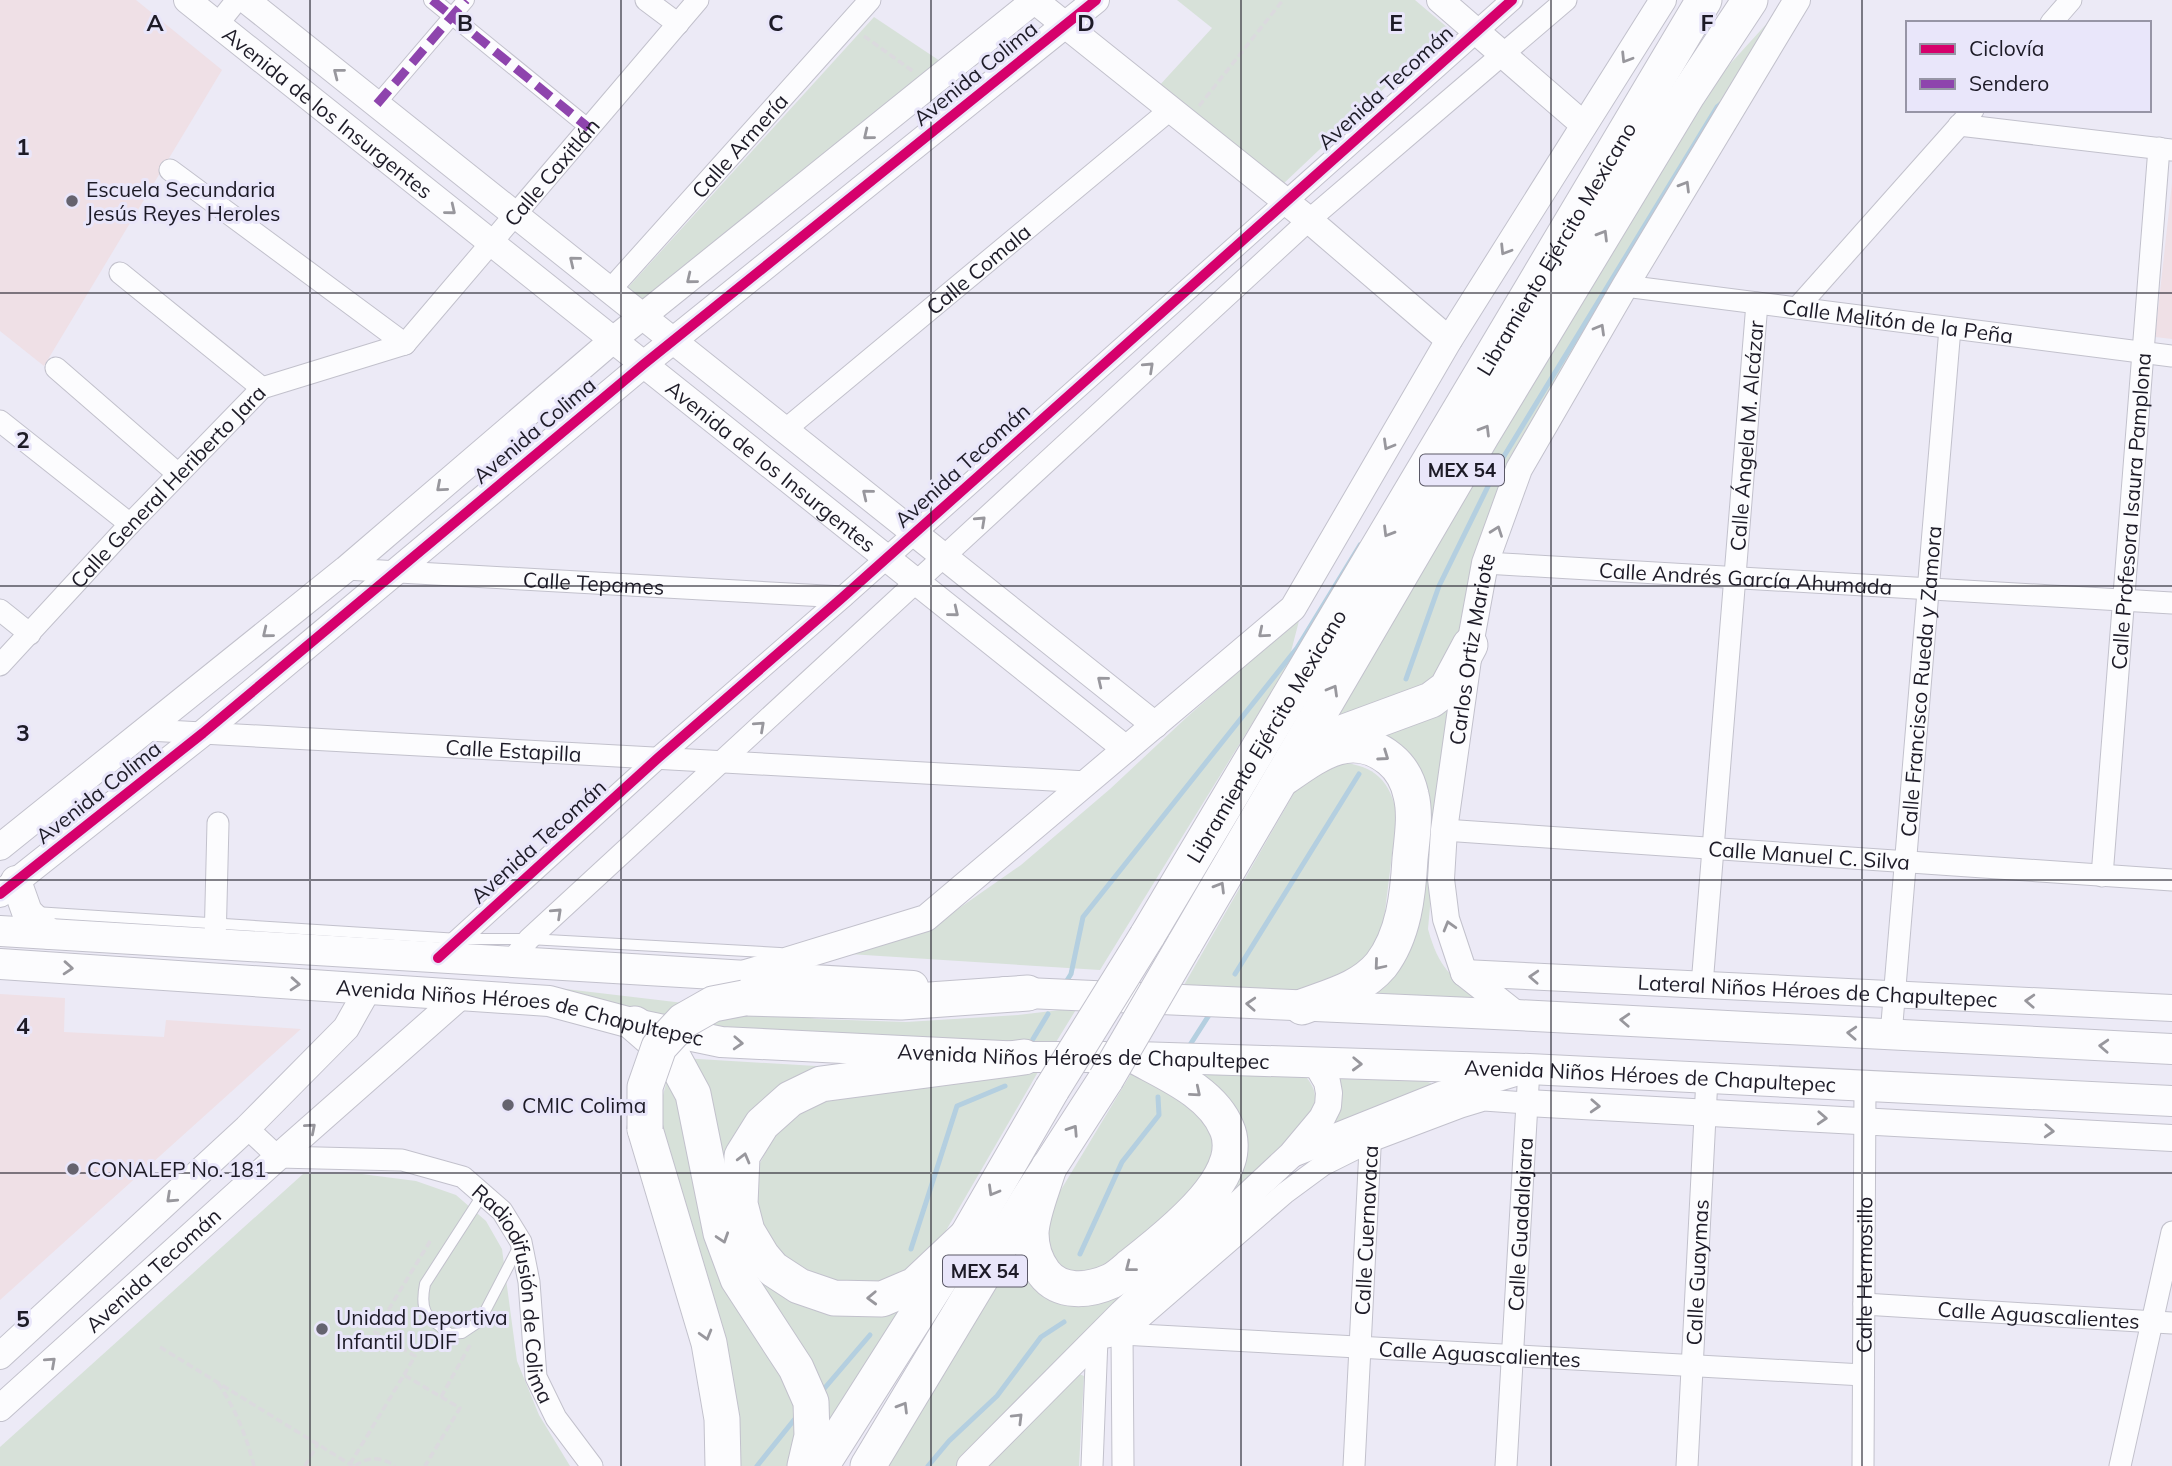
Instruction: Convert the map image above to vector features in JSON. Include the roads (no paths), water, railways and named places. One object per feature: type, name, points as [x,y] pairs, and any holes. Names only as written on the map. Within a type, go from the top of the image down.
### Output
[{"type":"highway","name":"Libramiento Ejército Mexicano","points":[[868,1466],[1049,1167],[1106,1079],[1482,435],[1688,94],[1750,0]]},
{"type":"highway","points":[[1688,94],[1775,0]]},
{"type":"highway","name":"Libramiento Ejército Mexicano","points":[[821,1466],[967,1236],[1052,1089],[1147,936],[1702,3]]},
{"type":"highway","points":[[1298,748],[1431,700],[1447,688],[1470,645]]},
{"type":"highway","points":[[1280,781],[1326,751],[1352,744],[1367,746],[1383,753],[1406,779],[1412,796],[1413,821],[1408,883],[1400,928],[1391,950],[1373,972],[1351,989],[1302,1007]]},
{"type":"highway","points":[[723,1466],[722,1419],[709,1343],[645,1129],[645,1087],[659,1047],[682,1021],[741,987],[901,1002],[1028,993]]},
{"type":"highway","points":[[635,1024],[673,1057],[693,1094],[721,1233],[738,1279],[796,1368],[810,1402],[812,1436],[805,1466]]},
{"type":"highway","points":[[967,1236],[915,1286],[882,1298],[834,1298],[799,1286],[773,1269],[747,1231],[740,1204],[742,1156],[762,1124],[790,1099],[821,1084],[1024,1057]]},
{"type":"highway","points":[[1049,1167],[1031,1231],[1031,1247],[1036,1263],[1048,1278],[1061,1287],[1088,1289],[1113,1280],[1158,1245],[1211,1192],[1228,1160],[1230,1146],[1227,1128],[1200,1094],[1137,1057]]},
{"type":"main road","points":[[8,887],[27,912],[49,934]]},
{"type":"main road","name":"Avenida Niños Héroes de Chapultepec","points":[[0,931],[49,934],[216,933],[449,948],[510,962],[741,987]]},
{"type":"main road","name":"Avenida Niños Héroes de Chapultepec","points":[[0,964],[549,1001],[635,1024],[721,1042],[1024,1057],[1137,1057],[1529,1069],[2172,1101]]},
{"type":"main road","points":[[1028,993],[2172,1049]]},
{"type":"street","name":"Avenida de los Insurgentes","points":[[187,0],[1126,749]]},
{"type":"street","points":[[218,25],[237,0]]},
{"type":"street","name":"Avenida de los Insurgentes","points":[[246,0],[1155,724]]},
{"type":"street","points":[[432,0],[589,128]]},
{"type":"street","points":[[377,104],[466,0]]},
{"type":"street","points":[[646,0],[678,24]]},
{"type":"street","name":"Calle Caxitlán","points":[[405,344],[698,0]]},
{"type":"street","name":"Calle Armería","points":[[610,289],[870,0]]},
{"type":"street","points":[[1034,0],[1309,220],[1449,340]]},
{"type":"street","name":"Avenida Colima","points":[[0,847],[346,569],[613,340],[1034,0]]},
{"type":"street","name":"Avenida Colima","points":[[8,887],[203,733],[644,364],[1096,0]]},
{"type":"street","points":[[1440,0],[1584,125]]},
{"type":"street","name":"Avenida Tecomán","points":[[449,948],[658,758],[843,597],[1512,0]]},
{"type":"street","points":[[510,962],[529,939],[1309,220],[1566,0]]},
{"type":"street","name":"Libramiento Ejército Mexicano","points":[[741,987],[808,954],[926,918],[1293,608],[1449,340],[1662,0]]},
{"type":"street","points":[[1625,286],[1797,0]]},
{"type":"street","points":[[2053,21],[2071,0]]},
{"type":"street","name":"Calle Comala","points":[[786,429],[1179,115]]},
{"type":"street","points":[[1966,118],[2166,149]]},
{"type":"street","name":"Calle Ángela M. Alcázar","points":[[1797,308],[1966,118]]},
{"type":"street","name":"Calle Profesora Isaura Pamplona","points":[[2102,876],[2143,352],[2166,149]]},
{"type":"street","points":[[170,170],[405,344]]},
{"type":"street","points":[[120,273],[262,388]]},
{"type":"street","name":"Calle Melitón de la Peña","points":[[1625,286],[2172,356]]},
{"type":"street","name":"Carlos Ortiz Mariote","points":[[1464,973],[1446,919],[1441,879],[1444,830],[1470,645],[1485,564],[1518,469],[1625,286]]},
{"type":"street","name":"Calle Ángela M. Alcázar","points":[[1702,985],[1756,303]]},
{"type":"street","name":"Calle Francisco Rueda y Zamora","points":[[1891,1035],[1950,328]]},
{"type":"street","name":"Calle General Heriberto Jara","points":[[0,665],[130,524],[262,388],[405,344]]},
{"type":"street","points":[[56,368],[178,474]]},
{"type":"street","points":[[0,421],[130,524]]},
{"type":"street","name":"Calle Andrés García Ahumada","points":[[1485,564],[2172,603]]},
{"type":"street","name":"Calle Tepames","points":[[346,569],[843,597]]},
{"type":"street","points":[[0,610],[30,634]]},
{"type":"street","points":[[1027,669],[1056,644]]},
{"type":"street","name":"Calle Estapilla","points":[[148,730],[1087,782]]},
{"type":"street","points":[[216,933],[218,823]]},
{"type":"street","name":"Calle Manuel C. Silva","points":[[1444,830],[2172,880]]},
{"type":"street","points":[[1464,973],[1517,1015]]},
{"type":"street","name":"Lateral Niños Héroes de Chapultepec","points":[[1464,973],[2172,1008]]},
{"type":"street","name":"Avenida Tecomán","points":[[0,1356],[247,1128],[346,1028],[368,989]]},
{"type":"street","name":"Avenida Tecomán","points":[[0,1408],[463,994]]},
{"type":"street","points":[[970,1466],[1110,1336],[1291,1155],[1322,1118],[1328,1106],[1327,1082],[1316,1063]]},
{"type":"street","points":[[1091,1466],[1110,1336],[1308,1175],[1371,1131],[1440,1095],[1529,1069]]},
{"type":"street","name":"Calle Guadalajara","points":[[1506,1466],[1529,1069]]},
{"type":"street","name":"Calle Guaymas","points":[[1687,1466],[1707,1078]]},
{"type":"street","name":"Calle Hermosillo","points":[[1863,1466],[1865,1086]]},
{"type":"street","points":[[1291,1155],[1485,1100],[2172,1138]]},
{"type":"street","points":[[247,1128],[278,1157]]},
{"type":"street","name":"Calle Cuernavaca","points":[[1354,1466],[1371,1131]]},
{"type":"street","name":"Radiodifusión de Colima","points":[[278,1157],[402,1160],[463,1177],[502,1212],[521,1242],[529,1282],[536,1377],[556,1418],[592,1466]]},
{"type":"street","points":[[2120,1466],[2162,1323],[2172,1232]]},
{"type":"street","name":"Calle Aguascalientes","points":[[1864,1304],[2162,1323]]},
{"type":"street","points":[[1110,1336],[1123,1466]]},
{"type":"street","name":"Calle Aguascalientes","points":[[1110,1336],[1863,1375]]},
{"type":"lane","points":[[27,912],[216,933]]},
{"type":"lane","points":[[449,948],[529,939],[808,954]]},
{"type":"lane","points":[[483,1195],[425,1284],[422,1301],[426,1315],[450,1334],[462,1332],[480,1321],[521,1242]]},
{"type":"waterway","points":[[1406,679],[1439,586],[1498,466],[1717,107],[1722,103]]},
{"type":"waterway","points":[[1066,982],[1071,974],[1083,917],[1297,648],[1360,545]]},
{"type":"waterway","points":[[1235,974],[1359,774]]},
{"type":"waterway","points":[[1188,1048],[1211,1012]]},
{"type":"waterway","points":[[1033,1039],[1048,1014]]},
{"type":"waterway","points":[[911,1249],[957,1106],[1005,1086]]},
{"type":"waterway","points":[[1080,1254],[1122,1162],[1159,1115],[1158,1097]]},
{"type":"waterway","points":[[928,1466],[949,1441],[997,1396],[1041,1337],[1064,1322]]},
{"type":"waterway","points":[[823,1390],[870,1335]]},
{"type":"waterway","points":[[757,1466],[794,1420]]},
{"type":"place","name":"Escuela Secundaria Jesús Reyes Heroles","points":[[72,201]]},
{"type":"place","name":"CMIC Colima","points":[[508,1105]]},
{"type":"place","name":"CONALEP No. 181","points":[[73,1169]]},
{"type":"place","name":"Unidad Deportiva Infantil UDIF","points":[[322,1329]]}]
